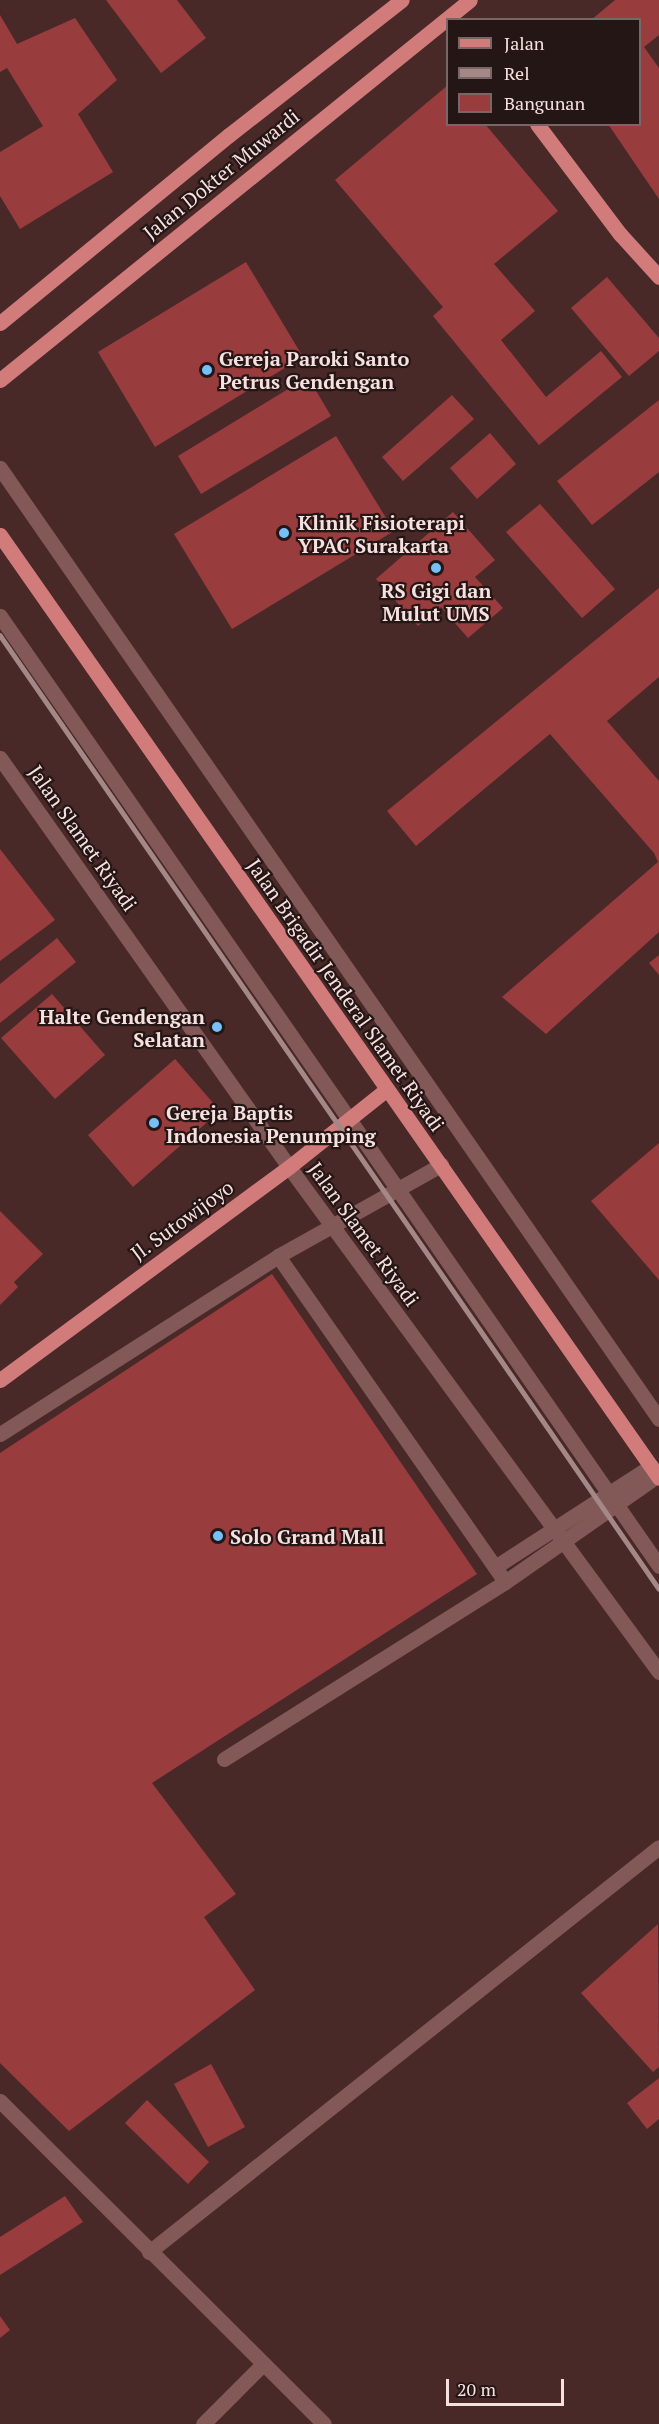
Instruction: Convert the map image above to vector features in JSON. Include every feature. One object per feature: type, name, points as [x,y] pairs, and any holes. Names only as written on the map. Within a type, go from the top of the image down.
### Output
[{"type":"main road","name":"Jalan Dokter Muwardi","points":[[0,323],[229,135],[402,0]]},
{"type":"main road","name":"Jalan Dokter Muwardi","points":[[451,17],[470,0]]},
{"type":"main road","name":"Jalan Dokter Muwardi","points":[[0,380],[446,21]]},
{"type":"main road","points":[[539,126],[620,234],[659,277]]},
{"type":"main road","name":"Jalan Brigadir Jenderal Slamet Riyadi","points":[[0,534],[656,1474]]},
{"type":"main road","name":"Jl. Sutowijoyo","points":[[0,1380],[289,1167],[387,1089]]},
{"type":"street","points":[[0,468],[659,1419]]},
{"type":"street","points":[[0,616],[659,1566]]},
{"type":"street","name":"Jalan Slamet Riyadi","points":[[0,758],[289,1167],[659,1671]]},
{"type":"street","points":[[0,1434],[278,1256],[334,1227],[441,1165]]},
{"type":"street","points":[[278,1256],[505,1582]]},
{"type":"street","points":[[224,1759],[505,1582],[559,1535],[611,1499],[656,1474]]},
{"type":"street","points":[[495,1567],[559,1535]]},
{"type":"street","points":[[149,2252],[659,1846]]},
{"type":"street","points":[[0,2101],[262,2365],[324,2424]]},
{"type":"street","points":[[203,2424],[262,2365]]},
{"type":"building","points":[[106,0],[177,0],[206,38],[161,73]]},
{"type":"building","points":[[615,0],[659,0],[659,35],[644,47],[659,68],[659,199],[609,126],[641,126],[641,18],[593,18]]},
{"type":"building","points":[[0,15],[17,44],[75,18],[117,80],[78,114],[113,172],[20,229],[0,196],[0,152],[43,126],[7,68],[0,72]]},
{"type":"building","points":[[446,87],[446,126],[487,126],[558,211],[494,264],[535,311],[501,340],[546,397],[601,351],[622,377],[539,445],[433,316],[443,307],[335,180]]},
{"type":"building","points":[[246,262],[303,357],[155,447],[98,352]]},
{"type":"building","points":[[607,277],[659,338],[659,351],[629,376],[571,308]]},
{"type":"building","points":[[308,377],[331,416],[201,494],[178,456]]},
{"type":"building","points":[[452,395],[474,419],[403,481],[382,457]]},
{"type":"building","points":[[659,400],[659,472],[592,525],[557,481]]},
{"type":"building","points":[[490,433],[516,464],[477,499],[450,468]]},
{"type":"building","name":"Klinik Fisioterapi YPAC Surakarta","points":[[336,436],[394,531],[232,629],[174,534]]},
{"type":"building","points":[[540,504],[615,589],[582,618],[506,532]]},
{"type":"building","name":"RS Gigi dan Mulut UMS","points":[[453,512],[495,560],[475,577],[503,608],[468,638],[441,607],[418,626],[376,579]]},
{"type":"building","points":[[659,588],[659,677],[607,721],[659,781],[659,932],[546,1034],[502,997],[658,862],[654,853],[550,734],[416,846],[387,811]]},
{"type":"building","points":[[0,849],[55,920],[0,961]]},
{"type":"building","points":[[57,938],[76,962],[0,1023],[0,984]]},
{"type":"building","points":[[659,955],[659,975],[649,963]]},
{"type":"building","points":[[52,994],[105,1055],[55,1099],[1,1038]]},
{"type":"building","name":"Gereja Baptis Indonesia Penumping","points":[[175,1059],[220,1111],[133,1187],[88,1135]]},
{"type":"building","points":[[659,1143],[659,1280],[591,1201]]},
{"type":"building","points":[[0,1211],[43,1254],[14,1282],[18,1287],[0,1305]]},
{"type":"building","points":[[272,1274],[477,1574],[152,1783],[236,1894],[204,1917],[255,1990],[69,2131],[0,2063],[0,1453]]},
{"type":"building","points":[[658,1924],[659,2067],[653,2072],[581,1993]]},
{"type":"building","points":[[211,2064],[245,2127],[208,2147],[174,2084]]},
{"type":"building","points":[[659,2078],[659,2119],[647,2129],[627,2103]]},
{"type":"building","points":[[147,2100],[209,2162],[188,2184],[125,2123]]},
{"type":"building","points":[[65,2196],[83,2222],[0,2275],[0,2237]]},
{"type":"building","points":[[0,2316],[10,2330],[0,2338]]},
{"type":"railway","points":[[0,635],[659,1589]]},
{"type":"place","name":"Gereja Paroki Santo Petrus Gendengan","points":[[207,370]]},
{"type":"place","name":"Klinik Fisioterapi YPAC Surakarta","points":[[284,533]]},
{"type":"place","name":"RS Gigi dan Mulut UMS","points":[[436,568]]},
{"type":"place","name":"Halte Gendengan Selatan","points":[[217,1027]]},
{"type":"place","name":"Gereja Baptis Indonesia Penumping","points":[[154,1123]]},
{"type":"place","name":"Solo Grand Mall","points":[[218,1536]]}]
